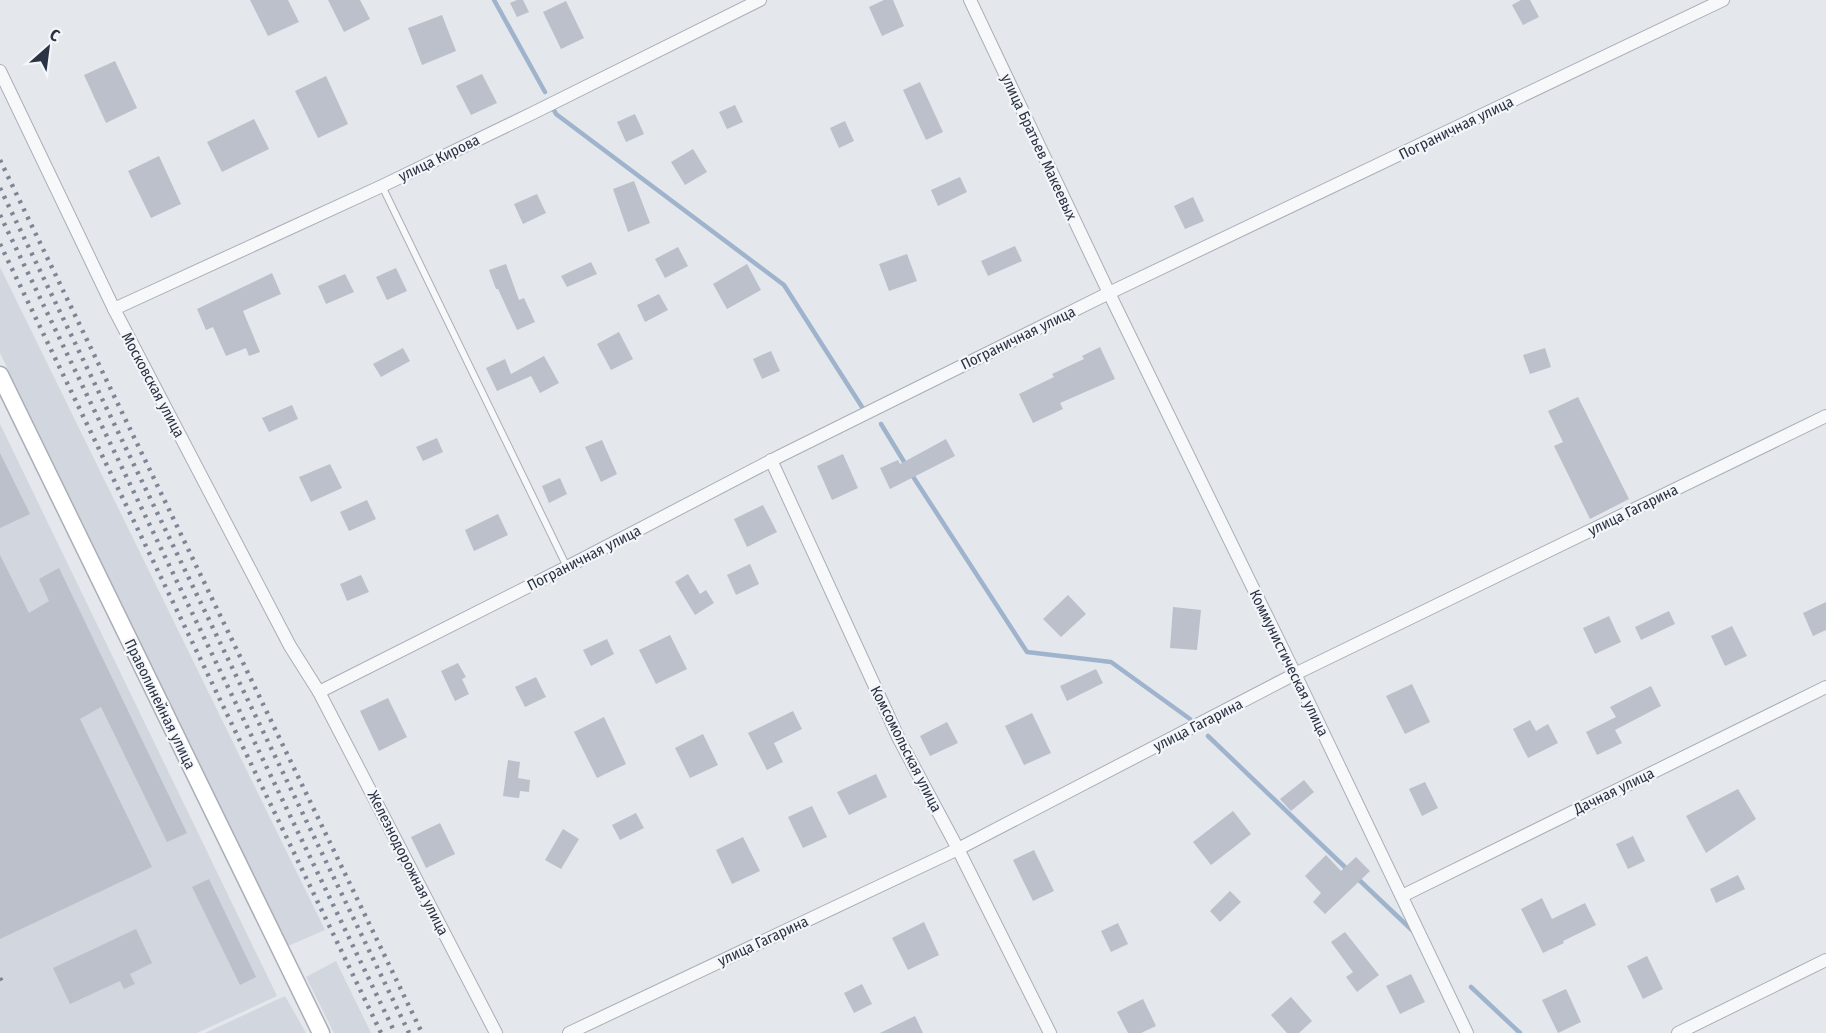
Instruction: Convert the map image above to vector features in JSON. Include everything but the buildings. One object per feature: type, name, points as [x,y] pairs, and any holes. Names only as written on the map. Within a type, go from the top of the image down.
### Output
[{"type":"main road","name":"Праволинейная улица","points":[[0,375],[321,1033]]},
{"type":"street","name":"улица Кирова","points":[[114,309],[382,186],[760,0]]},
{"type":"street","name":"улица Братьев Макеевых","points":[[970,0],[1109,293]]},
{"type":"street","name":"Пограничная улица","points":[[320,692],[567,567],[771,460],[1109,293],[1723,0]]},
{"type":"street","name":"Московская улица","points":[[0,71],[114,309],[290,646],[320,692]]},
{"type":"street","name":"Коммунистическая улица","points":[[1109,293],[1467,1033]]},
{"type":"street","name":"улица Гагарина","points":[[569,1033],[958,849],[1295,674],[1826,416]]},
{"type":"street","name":"Комсомольская улица","points":[[771,460],[899,739],[958,849],[1050,1033]]},
{"type":"street","name":"Дачная улица","points":[[1402,896],[1826,687]]},
{"type":"street","name":"Железнодорожная улица","points":[[320,692],[496,1033]]},
{"type":"street","points":[[1678,1033],[1826,960]]},
{"type":"lane","points":[[382,186],[567,567]]},
{"type":"shaded area","points":[[0,267],[325,930],[288,946],[0,353]]},
{"type":"shaded area","points":[[0,424],[277,996],[197,1033],[0,1033]]},
{"type":"shaded area","points":[[336,961],[371,1033],[334,1033],[306,977]]},
{"type":"shaded area","points":[[285,996],[306,1033],[205,1033]]},
{"type":"waterway","points":[[494,0],[545,92]]},
{"type":"waterway","points":[[553,108],[556,114],[784,285],[862,407]]},
{"type":"waterway","points":[[881,424],[906,465]]},
{"type":"waterway","points":[[910,472],[1027,652],[1111,662],[1190,719]]},
{"type":"waterway","points":[[1208,736],[1349,871]]},
{"type":"waterway","points":[[1356,877],[1415,933]]},
{"type":"waterway","points":[[1471,987],[1520,1033]]},
{"type":"railway","points":[[0,160],[422,1033]]},
{"type":"railway","points":[[0,188],[409,1033]]},
{"type":"railway","points":[[0,215],[395,1033]]},
{"type":"railway","points":[[0,244],[381,1033]]},
{"type":"railway","points":[[0,978],[4,986]]}]
